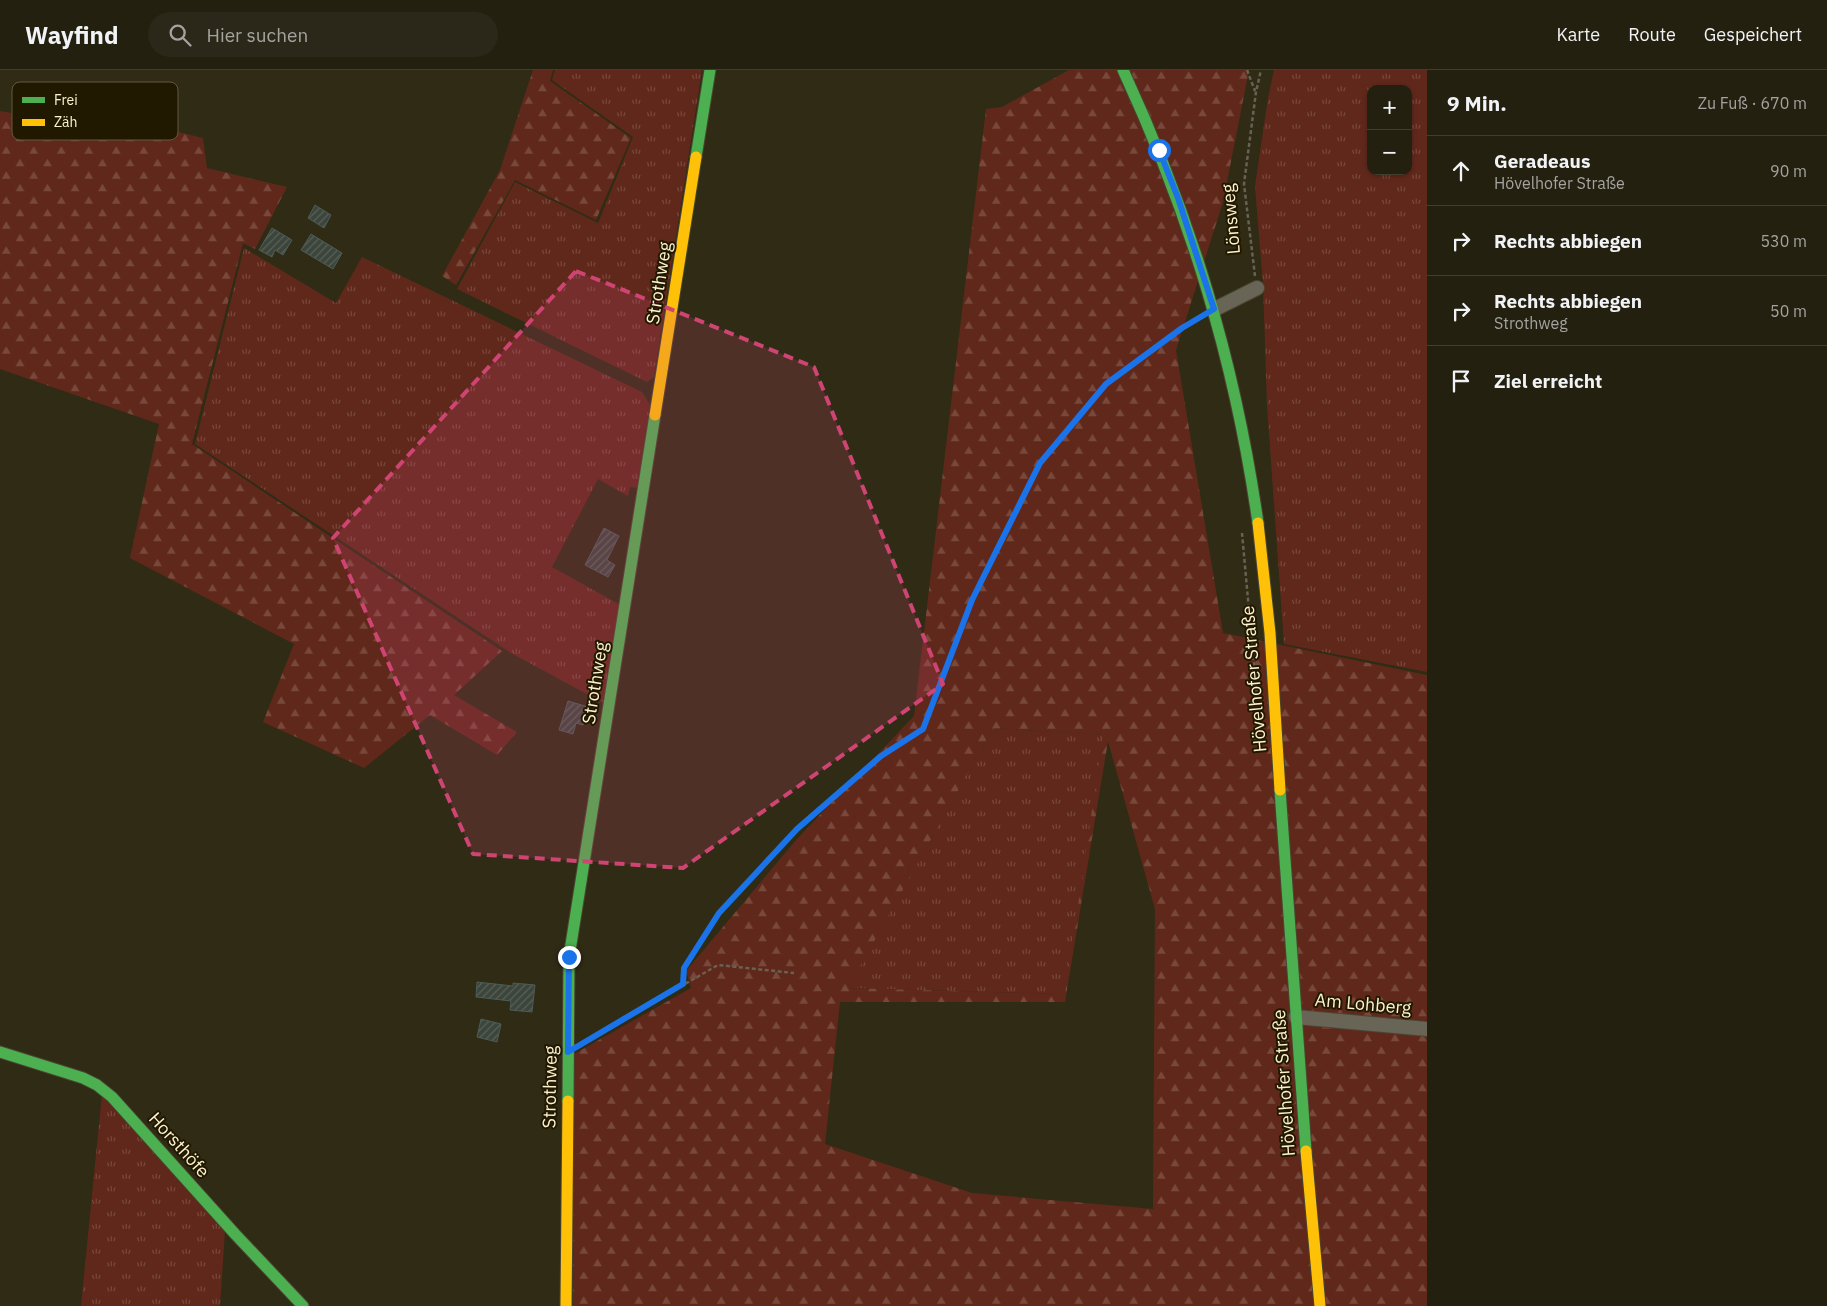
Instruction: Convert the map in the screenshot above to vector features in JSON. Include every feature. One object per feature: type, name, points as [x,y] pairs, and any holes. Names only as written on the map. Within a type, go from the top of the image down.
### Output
[{"type":"street","name":"Strothweg","points":[[566,1306],[569,957],[710,70]]},
{"type":"street","name":"Hövelhofer Straße","points":[[1123,70],[1178,198],[1214,309],[1244,436],[1259,532],[1272,664],[1296,1018],[1320,1306]]},
{"type":"street","points":[[1214,309],[1257,288]]},
{"type":"street","name":"Am Lohberg","points":[[1296,1018],[1427,1029]]},
{"type":"street","name":"Horsthöfe","points":[[0,1052],[83,1078],[97,1085],[112,1097],[235,1234],[303,1306]]},
{"type":"path","points":[[1247,70],[1256,92]]},
{"type":"path","name":"Lönsweg","points":[[1257,288],[1244,184],[1256,92],[1261,70]]},
{"type":"path","points":[[683,984],[684,968],[719,913],[791,836],[881,756],[923,729],[972,600],[1040,463],[1106,384],[1182,328],[1214,309]]},
{"type":"path","points":[[1241,525],[1257,704]]},
{"type":"path","points":[[568,1052],[718,964],[794,973]]},
{"type":"highlighted area","points":[[576,271],[814,367],[943,684],[683,868],[473,854],[333,538]]},
{"type":"green space","points":[[533,70],[553,70],[550,81],[631,138],[596,220],[515,180],[456,285],[442,276],[500,170]]},
{"type":"green space","points":[[555,70],[702,70],[654,377],[647,382],[457,289],[515,182],[598,223],[633,137],[552,80]]},
{"type":"green space","points":[[1069,70],[1249,70],[1223,202],[1176,350],[1223,633],[1427,675],[1427,1306],[573,1306],[574,1054],[691,988],[686,971],[797,839],[914,716],[986,109],[1002,107]],"holes":[[[993,728],[1103,735],[1065,994],[848,988]],[[1108,741],[1155,909],[1153,1209],[972,1193],[825,1144],[840,1002],[1065,1002]]]},
{"type":"green space","points":[[1274,70],[1427,70],[1427,672],[1284,644],[1267,405],[1263,284],[1255,186]]},
{"type":"green space","points":[[0,111],[12,113],[12,140],[178,140],[178,132],[203,138],[207,168],[287,187],[255,249],[243,243],[192,444],[502,651],[454,695],[517,732],[497,755],[430,715],[364,768],[263,722],[294,644],[130,558],[159,424],[0,369]]},
{"type":"green space","points":[[244,248],[336,303],[362,257],[642,392],[650,405],[637,488],[630,487],[628,496],[598,479],[552,567],[622,606],[607,705],[511,653],[195,444]]},
{"type":"green space","points":[[993,728],[1104,735],[1065,994],[847,988]]},
{"type":"green space","points":[[102,1094],[225,1231],[220,1306],[81,1306]]},
{"type":"building","points":[[315,205],[331,215],[324,228],[308,218]]},
{"type":"building","points":[[272,228],[292,240],[283,255],[275,250],[272,257],[259,250]]},
{"type":"building","points":[[311,234],[342,253],[333,269],[301,250]]},
{"type":"building","points":[[604,528],[619,536],[607,560],[615,565],[608,577],[585,565]]},
{"type":"building","points":[[568,701],[588,707],[583,725],[576,723],[573,734],[559,730]]},
{"type":"building","points":[[477,982],[513,986],[513,983],[535,985],[532,1012],[510,1010],[511,1001],[476,997]]},
{"type":"building","points":[[481,1019],[501,1024],[497,1042],[477,1037]]},
{"type":"traffic: fast","points":[[696,157],[710,70]]},
{"type":"traffic: fast","points":[[1123,70],[1170,180],[1190,235],[1207,291],[1237,405],[1258,523]]},
{"type":"traffic: fast","points":[[568,1101],[569,957],[655,415]]},
{"type":"traffic: fast","points":[[1280,790],[1306,1151]]},
{"type":"traffic: fast","points":[[0,1052],[83,1078],[97,1085],[112,1097],[235,1234],[303,1306]]},
{"type":"traffic: slow","points":[[655,415],[696,157]]},
{"type":"traffic: slow","points":[[1258,523],[1270,633],[1280,790]]},
{"type":"traffic: slow","points":[[566,1306],[568,1101]]},
{"type":"traffic: slow","points":[[1306,1151],[1320,1306]]},
{"type":"route","points":[[569,957],[568,1052],[683,984],[684,968],[719,913],[797,829],[881,756],[923,729],[972,600],[1040,463],[1106,384],[1182,328],[1214,309],[1190,231],[1159,150]]}]
